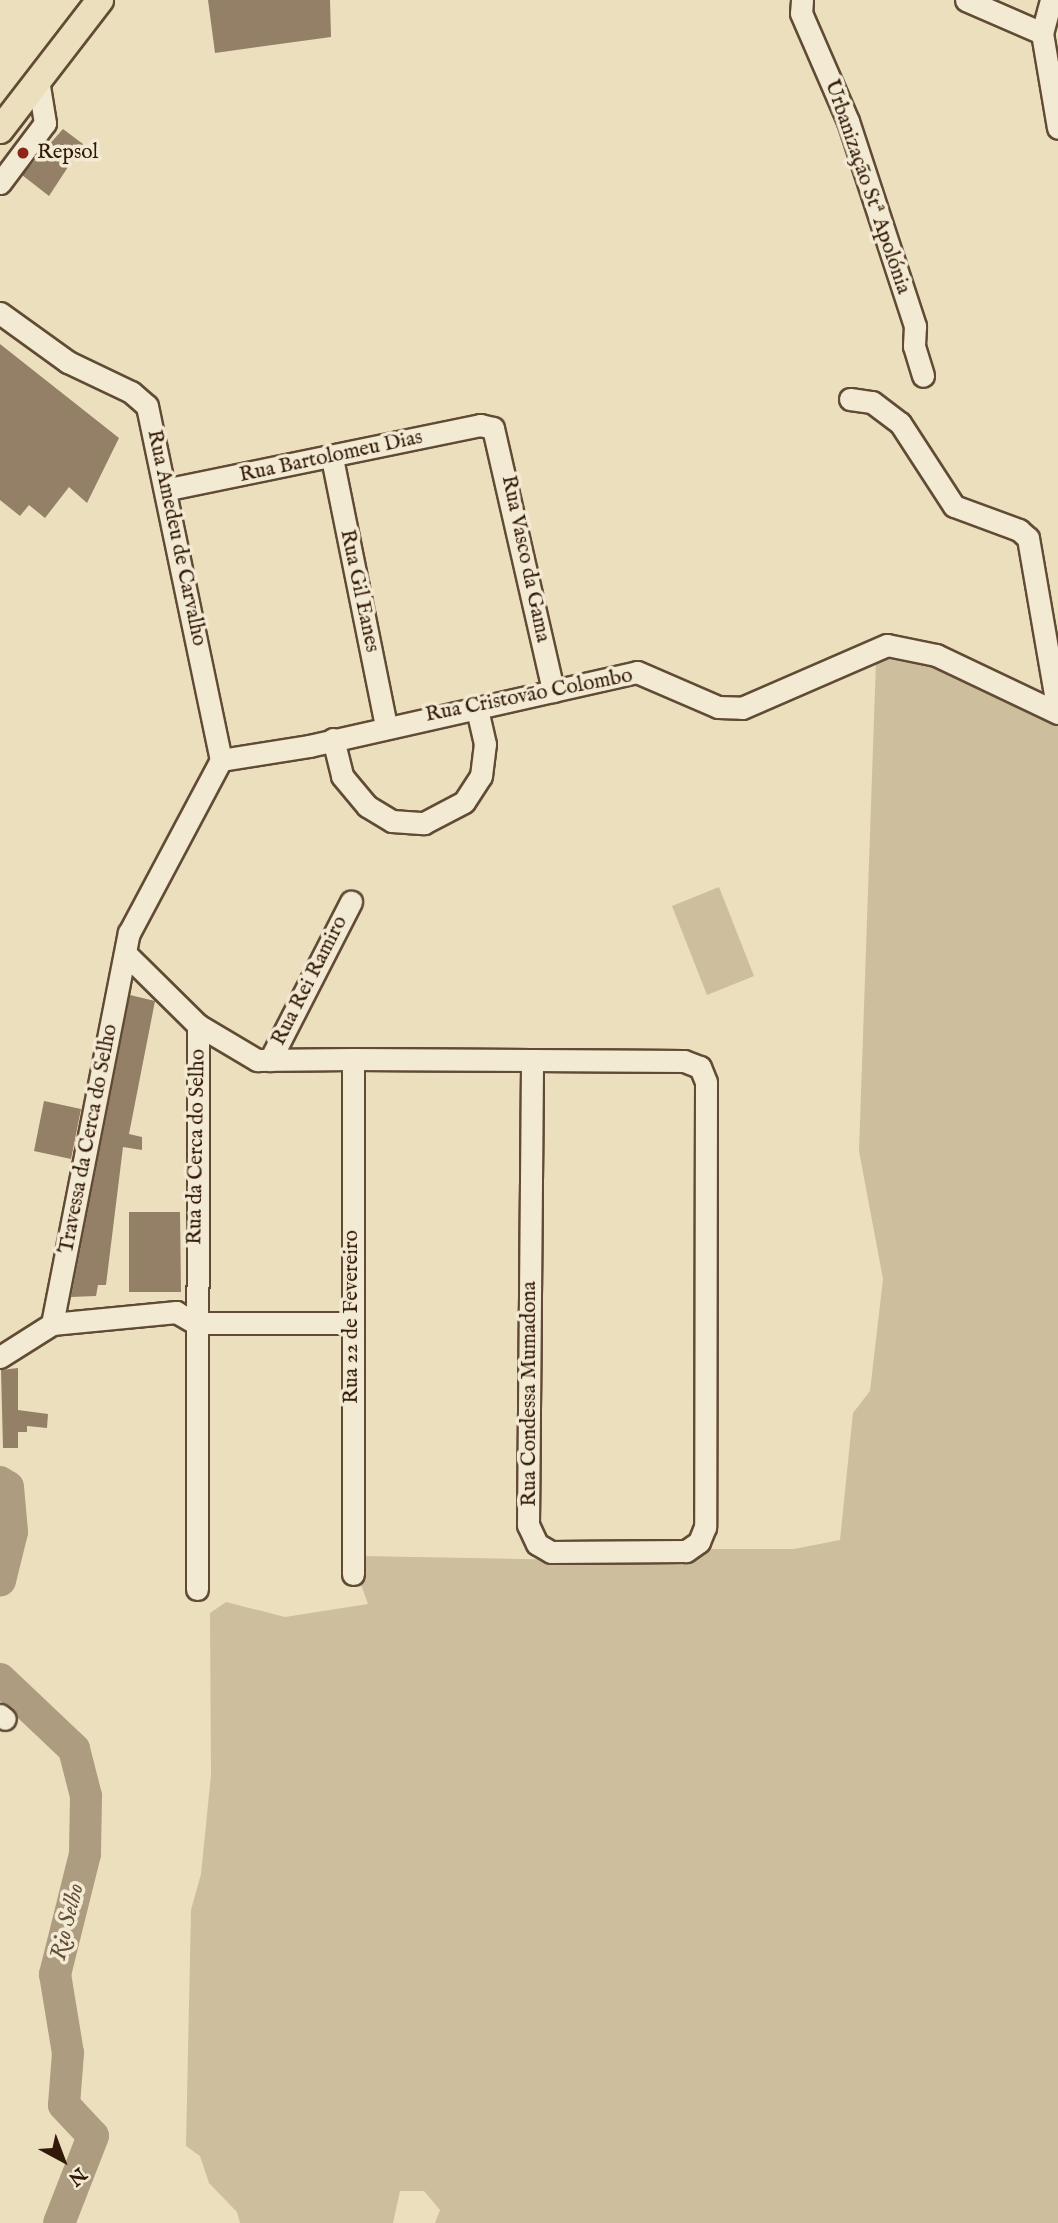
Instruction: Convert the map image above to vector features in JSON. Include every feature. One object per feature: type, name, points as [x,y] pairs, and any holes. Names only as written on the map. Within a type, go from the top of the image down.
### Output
[{"type":"main road","points":[[0,130],[100,0]]},
{"type":"street","name":"Urbanização Stª Apolónia","points":[[802,0],[801,13],[848,121],[907,300],[923,376]]},
{"type":"street","points":[[966,0],[1042,33]]},
{"type":"street","points":[[1051,0],[1042,33],[1058,128]]},
{"type":"street","points":[[0,183],[45,123],[38,80]]},
{"type":"street","name":"Rua Amedeu de Carvalho","points":[[0,313],[68,362],[148,406],[169,489],[221,760]]},
{"type":"street","points":[[850,399],[872,402],[900,423],[954,506],[1020,530],[1028,538],[1058,713]]},
{"type":"street","name":"Rua Bartolomeu Dias","points":[[169,489],[332,458],[480,425],[493,428]]},
{"type":"street","name":"Rua Vasco da Gama","points":[[493,428],[554,691]]},
{"type":"street","name":"Rua Gil Eanes","points":[[332,458],[386,724]]},
{"type":"street","name":"Rua Cristovão Colombo","points":[[221,760],[333,739],[386,724],[477,708],[637,672],[718,707],[743,708],[887,645],[936,655],[1058,713]]},
{"type":"street","points":[[333,739],[342,776],[367,806],[392,821],[424,823],[464,802],[481,776],[485,744],[477,708]]},
{"type":"street","points":[[126,954],[129,933],[221,760]]},
{"type":"street","name":"Rua Rei Ramiro","points":[[270,1060],[351,902]]},
{"type":"street","name":"Rua da Cerca do Selho","points":[[126,954],[198,1025],[195,1323],[197,1589]]},
{"type":"street","name":"Travessa da Cerca do Selho","points":[[52,1324],[126,954]]},
{"type":"street","points":[[198,1025],[257,1060],[532,1060]]},
{"type":"street","name":"Rua 22 de Fevereiro","points":[[353,1059],[353,1574]]},
{"type":"street","name":"Rua Condessa Mumadona","points":[[532,1060],[684,1061],[700,1066],[706,1082],[705,1527],[699,1542],[686,1550],[551,1552],[537,1544],[528,1525],[532,1060]]},
{"type":"street","points":[[0,1357],[52,1324],[176,1312],[195,1323],[352,1323]]},
{"type":"shaded area","points":[[904,653],[1058,722],[1058,2223],[435,2223],[440,2210],[424,2191],[400,2191],[393,2223],[240,2223],[237,2212],[209,2183],[200,2156],[186,2146],[191,1910],[201,1874],[211,1775],[210,1613],[226,1602],[285,1617],[368,1604],[359,1579],[360,1556],[686,1562],[712,1549],[794,1549],[840,1540],[853,1413],[870,1391],[883,1279],[859,1151],[876,661]]},
{"type":"shaded area","points":[[719,887],[754,976],[707,995],[672,906]]},
{"type":"building","points":[[208,0],[330,0],[331,37],[215,53]]},
{"type":"building","points":[[63,129],[83,144],[49,196],[22,175]]},
{"type":"building","points":[[0,344],[119,438],[87,503],[69,487],[45,518],[29,505],[20,516],[0,500]]},
{"type":"building","points":[[130,995],[155,1001],[129,1134],[142,1137],[142,1150],[123,1147],[106,1285],[98,1285],[96,1296],[71,1297]]},
{"type":"building","points":[[44,1101],[81,1109],[71,1159],[34,1151]]},
{"type":"building","points":[[129,1212],[180,1212],[181,1292],[129,1292]]},
{"type":"building","points":[[18,1368],[18,1410],[48,1414],[47,1428],[27,1426],[27,1432],[18,1432],[18,1448],[3,1448],[1,1370]]},
{"type":"waterway","name":"Rio Selho","points":[[0,1482],[8,1487],[12,1532],[0,1581]]},
{"type":"waterway","name":"Rio Selho","points":[[0,1679],[74,1749],[86,1796],[85,1854],[55,1974],[68,2053],[64,2105],[93,2136],[59,2223]]},
{"type":"place","name":"Repsol","points":[[23,153]]}]
